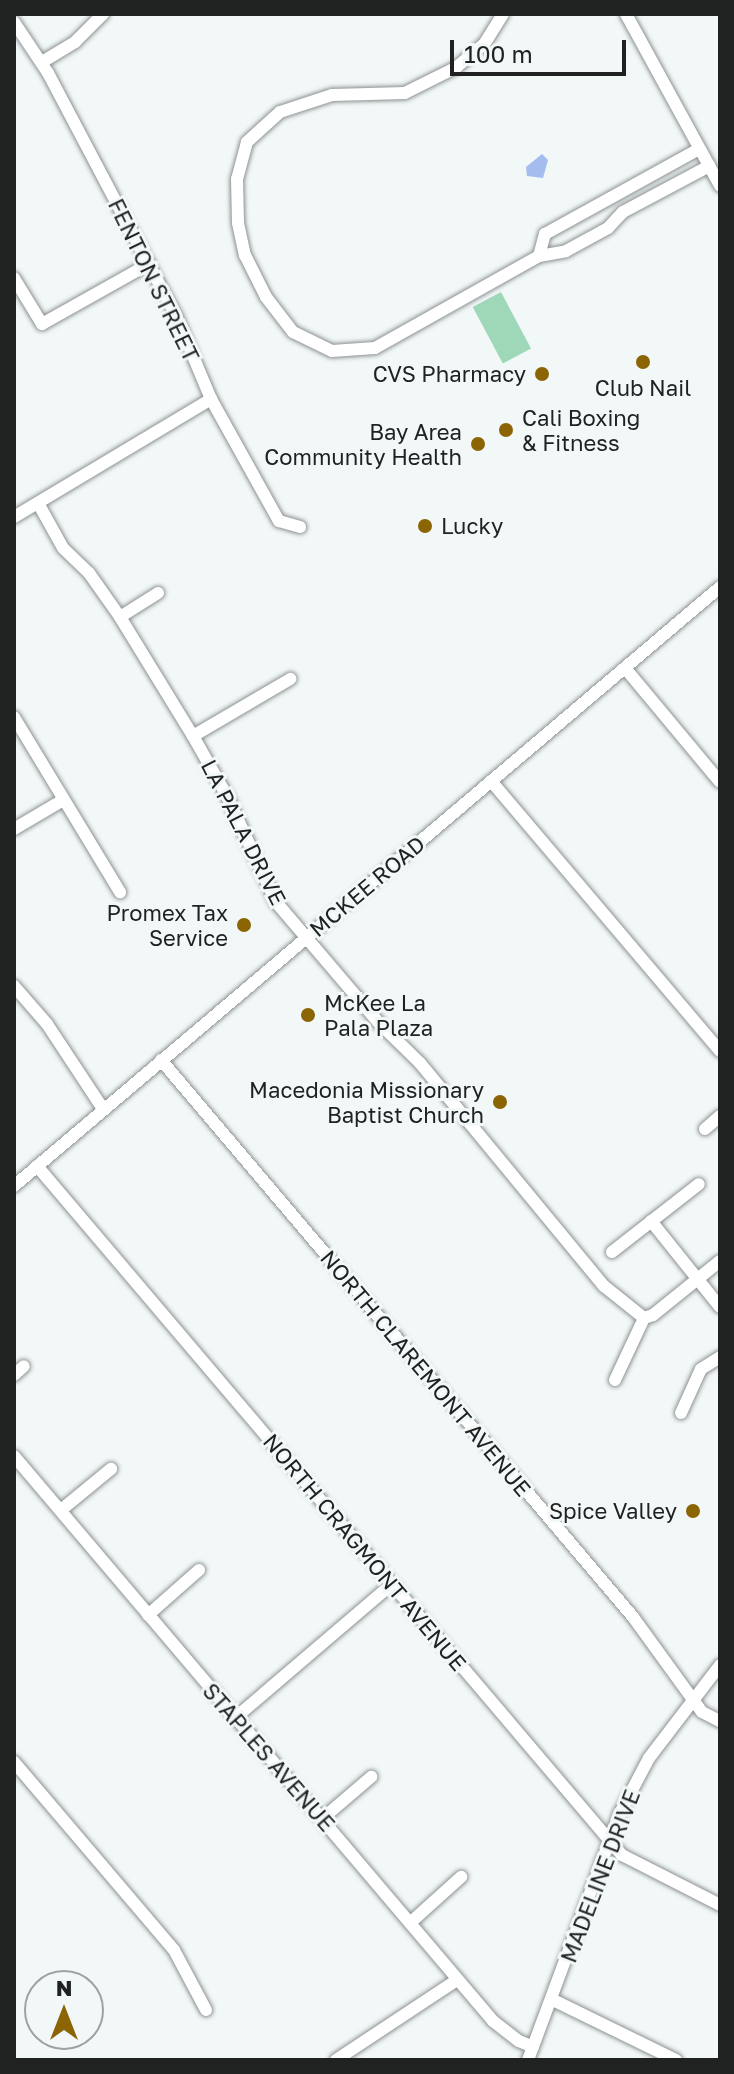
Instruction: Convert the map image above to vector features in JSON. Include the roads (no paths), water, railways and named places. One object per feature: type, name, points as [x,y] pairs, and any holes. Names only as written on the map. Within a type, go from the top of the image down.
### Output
[{"type":"street","points":[[42,62],[75,42],[103,14]]},
{"type":"street","points":[[503,14],[484,44],[457,67],[405,93],[332,95],[280,112],[247,142],[237,179],[238,223],[245,255],[266,297],[293,332],[332,351],[375,348],[539,256],[566,251],[608,228],[623,212],[709,166]]},
{"type":"street","points":[[626,14],[720,186]]},
{"type":"street","name":"FENTON STREET","points":[[14,22],[42,62],[177,318],[211,399],[279,521],[300,527]]},
{"type":"street","points":[[539,256],[545,234],[699,149]]},
{"type":"street","points":[[14,278],[42,324],[149,264]]},
{"type":"street","points":[[14,517],[211,399]]},
{"type":"street","name":"LA PALA DRIVE","points":[[38,503],[63,548],[89,573],[120,617],[193,736],[227,796],[276,902],[378,1022],[420,1063],[604,1286],[644,1318]]},
{"type":"street","name":"MCKEE ROAD","points":[[14,1186],[720,587]]},
{"type":"street","points":[[120,617],[158,593]]},
{"type":"street","points":[[625,668],[720,782]]},
{"type":"street","points":[[193,736],[290,679]]},
{"type":"street","points":[[14,717],[120,892]]},
{"type":"street","points":[[491,781],[720,1051]]},
{"type":"street","points":[[14,829],[63,800]]},
{"type":"street","points":[[14,986],[47,1024],[103,1109]]},
{"type":"street","name":"NORTH CLAREMONT AVENUE","points":[[161,1060],[633,1617],[702,1712],[720,1721]]},
{"type":"street","points":[[705,1129],[720,1116]]},
{"type":"street","name":"NORTH CRAGMONT AVENUE","points":[[37,1166],[622,1855],[720,1905]]},
{"type":"street","points":[[612,1252],[699,1184]]},
{"type":"street","points":[[651,1221],[720,1307]]},
{"type":"street","points":[[615,1380],[644,1318],[653,1315],[720,1261]]},
{"type":"street","points":[[681,1413],[701,1369],[720,1357]]},
{"type":"street","name":"STAPLES AVENUE","points":[[14,1456],[493,2021],[519,2041],[533,2047]]},
{"type":"street","points":[[61,1510],[111,1469]]},
{"type":"street","points":[[148,1615],[199,1570]]},
{"type":"street","points":[[235,1718],[392,1584]]},
{"type":"street","name":"MADELINE DRIVE","points":[[528,2060],[553,2000],[620,1813],[649,1758],[720,1665]]},
{"type":"street","points":[[14,1762],[174,1950],[206,2010]]},
{"type":"street","points":[[322,1819],[371,1777]]},
{"type":"street","points":[[410,1923],[461,1877]]},
{"type":"street","points":[[336,2060],[457,1980]]},
{"type":"street","points":[[553,2000],[676,2060]]},
{"type":"water","points":[[542,154],[548,160],[543,178],[527,176],[526,167]]},
{"type":"place","name":"Club Nail","points":[[643,362]]},
{"type":"place","name":"CVS Pharmacy","points":[[542,374]]},
{"type":"place","name":"Cali Boxing & Fitness","points":[[506,430]]},
{"type":"place","name":"Bay Area Community Health","points":[[478,444]]},
{"type":"place","name":"Lucky","points":[[425,526]]},
{"type":"place","name":"Promex Tax Service","points":[[244,925]]},
{"type":"place","name":"McKee La Pala Plaza","points":[[308,1015]]},
{"type":"place","name":"Macedonia Missionary Baptist Church","points":[[500,1102]]},
{"type":"place","name":"Spice Valley","points":[[693,1511]]}]
